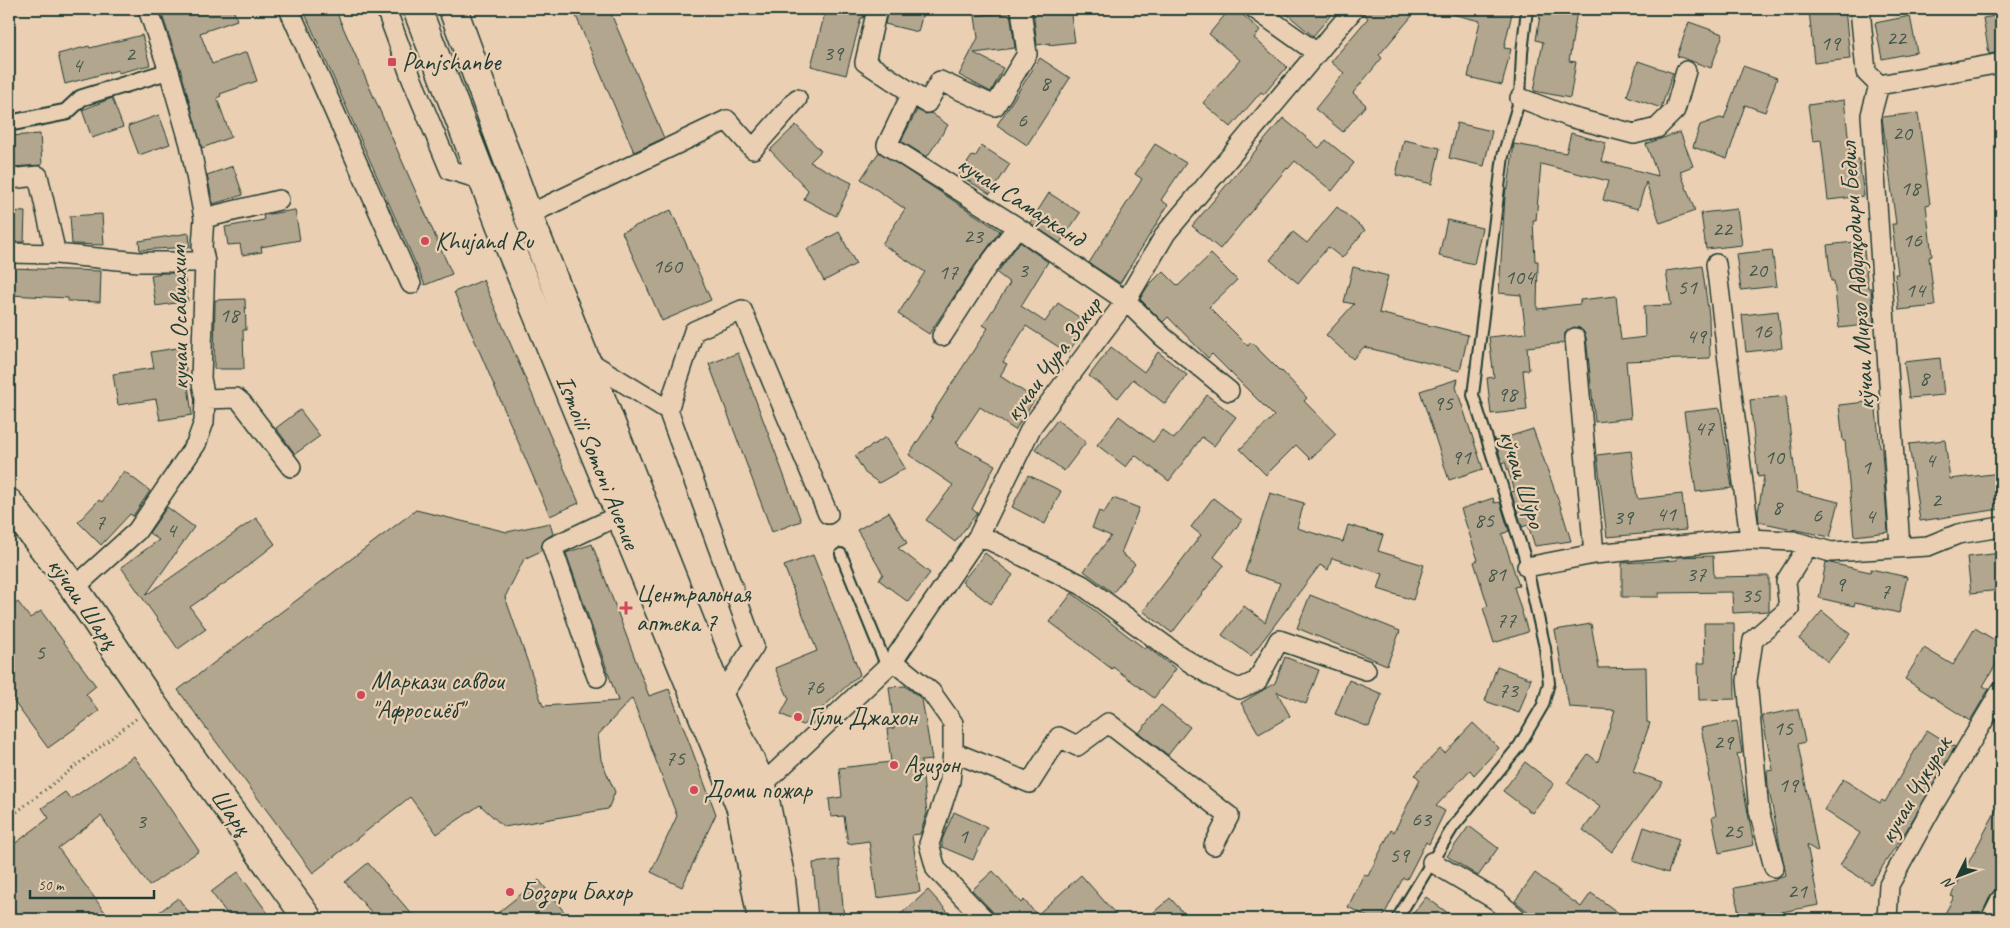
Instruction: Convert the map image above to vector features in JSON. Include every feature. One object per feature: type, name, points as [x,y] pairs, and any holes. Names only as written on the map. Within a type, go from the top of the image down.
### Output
[{"type":"main road","name":"Ismoili Somoni Avenue","points":[[417,9],[482,180],[741,808],[762,919]]},
{"type":"main road","name":"Ismoili Somoni Avenue","points":[[452,9],[528,215],[720,698],[762,785],[781,880],[785,919]]},
{"type":"main road","name":"кӯчаи Шарқ","points":[[9,503],[74,588],[154,706]]},
{"type":"main road","name":"Шарқ","points":[[154,706],[308,919]]},
{"type":"street","name":"кучаи Осавиахим","points":[[74,588],[137,531],[196,444],[204,422],[205,399],[201,378],[205,262],[202,247],[204,218],[190,144],[169,71],[148,9]]},
{"type":"street","points":[[290,9],[411,284]]},
{"type":"street","points":[[386,9],[411,78],[450,170],[482,180]]},
{"type":"street","points":[[877,9],[864,62],[920,98],[940,81],[995,106],[1027,54],[1022,9]]},
{"type":"street","points":[[1255,9],[1317,53]]},
{"type":"street","name":"кучаи Чура Зокир","points":[[762,785],[890,664],[979,535],[1032,426],[1126,301],[1166,234],[1354,9]]},
{"type":"street","points":[[1860,9],[1866,72],[1879,85],[2001,64]]},
{"type":"street","points":[[16,122],[66,112],[81,98],[169,71]]},
{"type":"street","points":[[1520,98],[1570,117],[1634,134],[1657,128],[1675,110],[1686,71]]},
{"type":"street","name":"кўчаи Мирзо Абдулқодири Бедил","points":[[1879,85],[1870,115],[1900,547]]},
{"type":"street","name":"кучаи Самарканд","points":[[920,98],[887,145],[1017,228],[1126,301],[1163,337],[1229,391]]},
{"type":"street","points":[[528,215],[727,120],[753,149],[797,100]]},
{"type":"street","points":[[9,179],[38,176],[56,254]]},
{"type":"street","points":[[204,218],[279,200]]},
{"type":"street","points":[[942,336],[984,271],[1017,228]]},
{"type":"street","points":[[9,253],[56,254],[139,262],[205,262]]},
{"type":"street","points":[[1716,264],[1750,538]]},
{"type":"street","points":[[668,410],[694,332],[742,310],[828,514]]},
{"type":"street","points":[[1575,338],[1594,554]]},
{"type":"street","points":[[585,359],[668,410],[754,646],[720,698]]},
{"type":"street","points":[[205,399],[236,398],[242,403],[291,467]]},
{"type":"street","points":[[597,676],[552,547],[620,515]]},
{"type":"street","points":[[1527,567],[1594,554],[1750,538],[1793,541],[1831,552],[1928,546],[1958,534],[2001,527]]},
{"type":"street","points":[[979,535],[1082,585],[1174,652],[1213,677],[1238,689],[1257,681],[1279,640],[1366,670]]},
{"type":"street","points":[[1774,867],[1760,812],[1747,681],[1753,640],[1789,609],[1786,581],[1808,546]]},
{"type":"street","points":[[890,664],[931,692],[953,723],[950,781],[929,844],[936,869],[984,919]]},
{"type":"street","name":"кучаи Чукурак","points":[[1887,919],[1889,885],[1932,807],[2001,690]]},
{"type":"street","points":[[953,752],[1030,783],[1059,738],[1077,746],[1108,723],[1229,816],[1214,845]]},
{"type":"street","points":[[1432,862],[1496,900],[1518,919]]},
{"type":"street","points":[[1991,919],[2001,899]]},
{"type":"lane","name":"кўчаи Шўро","points":[[1397,919],[1453,827],[1519,746],[1543,705],[1549,683],[1546,648],[1527,567],[1473,395],[1503,156],[1520,98],[1522,53],[1527,9]]},
{"type":"lane","points":[[841,554],[890,664]]},
{"type":"path","points":[[9,818],[154,706]]},
{"type":"building","points":[[160,9],[233,9],[237,20],[200,33],[212,64],[247,52],[257,81],[220,94],[221,96],[217,98],[231,137],[202,148],[180,68]]},
{"type":"building","points":[[303,9],[335,9],[452,274],[425,285]]},
{"type":"building","points":[[573,9],[609,9],[664,138],[634,152]]},
{"type":"building","points":[[826,9],[866,9],[863,18],[861,18],[846,75],[811,66]]},
{"type":"building","points":[[888,9],[924,9],[918,32],[885,24]]},
{"type":"building","points":[[1070,9],[1075,42],[1037,45],[1033,10]]},
{"type":"building","points":[[1230,9],[1236,9],[1260,30],[1254,38],[1287,67],[1264,94],[1261,92],[1231,127],[1203,103],[1240,60],[1209,34]]},
{"type":"building","points":[[1281,9],[1336,9],[1313,36]]},
{"type":"building","points":[[1365,9],[1418,9],[1379,55],[1382,58],[1353,93],[1366,105],[1343,132],[1315,109],[1344,73],[1331,62],[1368,18],[1364,14]]},
{"type":"building","points":[[1453,9],[1513,9],[1504,48],[1511,49],[1502,85],[1468,77],[1480,21],[1452,14]]},
{"type":"building","points":[[1541,9],[1577,11],[1569,61],[1576,62],[1570,98],[1534,91],[1543,42],[1536,40]]},
{"type":"building","points":[[1809,9],[1845,9],[1850,59],[1814,63]]},
{"type":"building","points":[[1010,12],[1015,48],[974,53],[1003,68],[991,92],[959,75],[978,38],[975,16]]},
{"type":"building","points":[[2001,15],[2001,52],[1989,54],[1983,18]]},
{"type":"building","points":[[1910,16],[1917,52],[1882,59],[1875,23]]},
{"type":"building","points":[[1689,22],[1723,34],[1711,68],[1677,56]]},
{"type":"building","points":[[142,35],[150,65],[118,73],[118,70],[65,84],[58,54]]},
{"type":"building","points":[[1040,58],[1070,78],[1027,145],[997,125]]},
{"type":"building","points":[[1638,61],[1673,73],[1661,108],[1627,96]]},
{"type":"building","points":[[1743,66],[1777,78],[1765,112],[1745,105],[1727,159],[1693,147],[1700,125],[1720,118],[1724,119]]},
{"type":"building","points":[[112,98],[123,127],[92,138],[82,110]]},
{"type":"building","points":[[1844,100],[1851,160],[1859,159],[1864,196],[1828,200],[1821,140],[1813,141],[1808,105]]},
{"type":"building","points":[[917,110],[926,114],[931,113],[948,125],[927,157],[901,141]]},
{"type":"building","points":[[1918,113],[1930,204],[1926,205],[1932,256],[1929,257],[1935,306],[1899,310],[1895,274],[1898,274],[1892,224],[1896,224],[1882,117]]},
{"type":"building","points":[[159,115],[170,144],[139,155],[128,126]]},
{"type":"building","points":[[1283,118],[1319,148],[1326,140],[1354,163],[1332,191],[1295,161],[1287,168],[1220,249],[1192,226]]},
{"type":"building","points":[[1457,123],[1492,131],[1484,166],[1449,158]]},
{"type":"building","points":[[796,125],[821,151],[810,162],[852,183],[836,216],[804,199],[808,190],[770,150]]},
{"type":"building","points":[[1680,132],[1693,166],[1680,171],[1695,211],[1660,223],[1646,182],[1638,209],[1603,200],[1608,181],[1541,164],[1536,220],[1533,220],[1535,261],[1538,261],[1537,309],[1580,304],[1580,300],[1616,296],[1621,340],[1645,337],[1644,306],[1671,305],[1666,271],[1702,266],[1709,316],[1710,358],[1626,361],[1631,418],[1595,422],[1586,337],[1580,328],[1574,327],[1565,333],[1564,343],[1527,347],[1529,370],[1523,370],[1527,410],[1491,414],[1487,378],[1494,377],[1489,337],[1526,333],[1521,295],[1499,293],[1505,196],[1506,188],[1508,188],[1514,144],[1566,153],[1571,133],[1606,143],[1601,161],[1658,176],[1646,144]]},
{"type":"building","points":[[40,134],[42,165],[10,167],[9,136]]},
{"type":"building","points":[[1404,140],[1440,148],[1432,184],[1396,175]]},
{"type":"building","points":[[1155,144],[1186,163],[1161,200],[1168,205],[1120,283],[1089,263],[1142,179],[1135,174]]},
{"type":"building","points":[[982,146],[1010,164],[990,194],[959,175],[972,156],[975,157]]},
{"type":"building","points":[[879,152],[1000,231],[929,334],[898,314],[925,272],[882,244],[905,209],[861,179]]},
{"type":"building","points":[[233,166],[243,195],[213,204],[207,175]]},
{"type":"building","points":[[1049,193],[1080,213],[1060,243],[1030,223]]},
{"type":"building","points":[[1337,207],[1365,230],[1342,258],[1328,247],[1298,283],[1270,260],[1293,232],[1307,243]]},
{"type":"building","points":[[1737,209],[1742,245],[1706,249],[1701,213]]},
{"type":"building","points":[[295,210],[300,240],[261,247],[262,252],[242,255],[240,244],[228,245],[225,227],[264,220],[263,215]]},
{"type":"building","points":[[671,210],[711,300],[662,321],[622,232]]},
{"type":"building","points":[[9,211],[25,212],[24,242],[9,242]]},
{"type":"building","points":[[102,214],[104,245],[72,244],[70,216]]},
{"type":"building","points":[[1447,220],[1482,228],[1474,264],[1439,256]]},
{"type":"building","points":[[839,232],[856,264],[824,281],[807,249]]},
{"type":"building","points":[[189,233],[190,247],[140,250],[139,241]]},
{"type":"building","points":[[1863,241],[1868,288],[1871,288],[1874,324],[1839,328],[1834,281],[1831,281],[1827,245]]},
{"type":"building","points":[[1020,242],[1048,262],[1021,306],[1045,322],[1058,303],[1088,323],[1068,353],[1026,326],[1003,362],[1007,364],[1000,376],[1035,399],[1015,430],[980,407],[956,443],[958,446],[995,465],[972,509],[977,513],[955,542],[926,520],[953,485],[909,455],[933,418],[931,416],[988,328],[983,325],[1010,283],[997,273]]},
{"type":"building","points":[[1772,250],[1777,286],[1741,290],[1736,254]]},
{"type":"building","points":[[1211,254],[1237,280],[1209,307],[1248,346],[1251,342],[1282,371],[1307,398],[1304,401],[1336,434],[1310,459],[1296,445],[1266,475],[1240,449],[1274,416],[1212,354],[1208,358],[1168,317],[1163,322],[1140,299],[1148,286],[1163,271],[1178,286]]},
{"type":"building","points":[[1353,267],[1388,276],[1379,313],[1468,335],[1460,371],[1364,347],[1353,359],[1326,335],[1354,304],[1344,302]]},
{"type":"building","points":[[9,268],[101,271],[100,302],[68,301],[68,298],[9,295]]},
{"type":"building","points":[[184,273],[188,301],[156,306],[151,275]]},
{"type":"building","points":[[483,280],[579,503],[550,516],[454,292]]},
{"type":"building","points":[[245,299],[246,330],[243,330],[244,369],[214,369],[215,300]]},
{"type":"building","points":[[1778,311],[1782,348],[1746,352],[1742,315]]},
{"type":"building","points":[[183,347],[192,415],[160,420],[156,399],[118,405],[113,374],[154,368],[151,352]]},
{"type":"building","points":[[1111,347],[1144,372],[1158,352],[1187,375],[1165,404],[1133,379],[1118,398],[1089,376]]},
{"type":"building","points":[[738,353],[801,521],[772,532],[709,364]]},
{"type":"building","points":[[1940,358],[1944,395],[1909,398],[1904,362]]},
{"type":"building","points":[[1458,379],[1456,387],[1483,469],[1449,480],[1420,391]]},
{"type":"building","points":[[1207,395],[1236,417],[1214,446],[1202,437],[1169,481],[1135,455],[1126,467],[1097,445],[1119,416],[1153,442],[1162,430],[1174,439]]},
{"type":"building","points":[[1786,396],[1797,492],[1839,502],[1830,537],[1759,522],[1758,512],[1764,476],[1758,477],[1750,400]]},
{"type":"building","points":[[1875,401],[1880,447],[1882,447],[1888,532],[1854,536],[1845,441],[1843,441],[1839,405]]},
{"type":"building","points":[[1720,408],[1732,488],[1696,492],[1684,412]]},
{"type":"building","points":[[300,410],[320,436],[295,454],[276,428]]},
{"type":"building","points":[[1057,420],[1086,442],[1064,471],[1035,449]]},
{"type":"building","points":[[1533,429],[1571,541],[1535,546],[1528,525],[1522,527],[1511,492],[1515,491],[1505,462],[1502,463],[1495,441]]},
{"type":"building","points":[[886,437],[905,468],[879,483],[865,473],[855,456]]},
{"type":"building","points":[[1945,440],[1950,479],[2001,473],[2001,509],[1920,521],[1909,444]]},
{"type":"building","points":[[1631,451],[1637,497],[1639,499],[1682,494],[1686,530],[1607,537],[1597,455]]},
{"type":"building","points":[[124,471],[150,491],[133,516],[130,514],[101,545],[78,522],[99,500],[102,502]]},
{"type":"building","points":[[1028,475],[1061,491],[1045,524],[1012,507]]},
{"type":"building","points":[[1270,493],[1304,503],[1297,528],[1343,542],[1348,525],[1383,535],[1378,551],[1424,565],[1413,600],[1378,589],[1383,574],[1332,558],[1328,570],[1320,565],[1251,656],[1222,635],[1244,606],[1265,622],[1280,583],[1245,572]]},
{"type":"building","points":[[1113,498],[1139,508],[1121,553],[1135,564],[1113,593],[1084,571],[1111,536],[1092,528],[1099,511],[1104,513]]},
{"type":"building","points":[[1213,498],[1242,520],[1214,557],[1224,565],[1172,633],[1143,611],[1201,535],[1191,527]]},
{"type":"building","points":[[1493,498],[1494,503],[1500,502],[1509,531],[1502,534],[1519,586],[1514,587],[1528,632],[1494,643],[1483,608],[1488,606],[1474,562],[1478,560],[1461,509]]},
{"type":"building","points":[[167,507],[194,527],[146,595],[256,518],[275,544],[234,577],[190,607],[206,629],[178,649],[121,567],[159,540],[149,533]]},
{"type":"building","name":"Маркази савдои \"Афросиёб\"","points":[[416,510],[507,532],[550,523],[553,534],[543,541],[541,551],[524,559],[505,597],[543,706],[618,701],[566,553],[592,544],[649,696],[669,689],[716,814],[682,887],[651,872],[677,816],[632,698],[598,735],[601,760],[615,792],[608,809],[504,827],[480,805],[437,834],[410,797],[313,873],[178,690]]},
{"type":"building","points":[[889,512],[907,543],[898,548],[930,573],[908,602],[879,580],[883,574],[857,530]]},
{"type":"building","points":[[985,553],[1013,575],[991,604],[962,582]]},
{"type":"building","points":[[2001,553],[2001,590],[1971,593],[1967,557]]},
{"type":"building","points":[[813,555],[860,674],[803,725],[781,714],[789,699],[775,668],[817,651],[784,566]]},
{"type":"building","points":[[1713,556],[1714,577],[1769,576],[1769,611],[1733,613],[1732,592],[1659,593],[1659,597],[1622,597],[1622,563],[1677,560],[1677,557]]},
{"type":"building","points":[[1826,562],[1870,572],[1871,569],[1907,577],[1899,613],[1855,603],[1854,606],[1819,598]]},
{"type":"building","points":[[1072,593],[1145,649],[1147,647],[1176,669],[1154,698],[1050,622]]},
{"type":"building","points":[[1310,595],[1400,631],[1387,665],[1297,628]]},
{"type":"building","points":[[18,602],[30,618],[41,611],[96,686],[86,694],[99,711],[48,748],[9,695],[9,609]]},
{"type":"building","points":[[1822,611],[1850,634],[1828,662],[1799,639]]},
{"type":"building","points":[[1704,623],[1734,623],[1735,699],[1699,700],[1698,663],[1705,663]]},
{"type":"building","points":[[1591,624],[1599,668],[1646,667],[1647,722],[1650,723],[1633,772],[1663,782],[1612,852],[1583,830],[1600,807],[1567,783],[1588,754],[1598,762],[1615,710],[1569,707],[1555,630]]},
{"type":"building","points":[[1975,628],[2001,644],[2001,656],[1983,686],[1989,689],[1970,721],[1905,679],[1924,648],[1953,665]]},
{"type":"building","points":[[1285,657],[1319,670],[1306,704],[1277,692],[1290,716],[1259,734],[1241,703],[1275,683]]},
{"type":"building","points":[[1497,666],[1531,679],[1519,713],[1485,701]]},
{"type":"building","points":[[1349,680],[1382,694],[1369,727],[1335,714]]},
{"type":"building","name":"Азизон","points":[[905,686],[922,699],[932,760],[921,761],[927,813],[920,834],[912,835],[920,892],[877,898],[869,841],[848,844],[844,816],[831,817],[829,799],[842,797],[839,768],[891,762],[887,729],[894,728],[889,687]]},
{"type":"building","points":[[1161,705],[1190,727],[1168,755],[1139,733]]},
{"type":"building","points":[[1798,709],[1805,742],[1798,744],[1818,852],[1807,845],[1819,905],[1776,913],[1777,917],[1740,919],[1734,888],[1776,880],[1776,878],[1786,875],[1768,786],[1767,771],[1773,770],[1762,716]]},
{"type":"building","points":[[1737,721],[1742,753],[1737,754],[1754,845],[1719,853],[1712,817],[1716,816],[1708,774],[1710,773],[1701,728]]},
{"type":"building","points":[[1473,723],[1499,748],[1474,775],[1470,770],[1436,806],[1445,811],[1429,844],[1426,842],[1407,879],[1403,878],[1382,919],[1372,919],[1348,907],[1364,874],[1368,876],[1391,830],[1394,832],[1420,780],[1415,775],[1440,749],[1445,753]]},
{"type":"building","points":[[1927,730],[1955,747],[1909,826],[1871,884],[1840,865],[1860,833],[1824,810],[1843,779],[1880,803],[1882,800],[1885,802]]},
{"type":"building","points":[[134,756],[199,851],[149,886],[101,816],[58,848],[110,919],[9,919],[9,848],[49,818],[42,808],[65,792],[71,799]]},
{"type":"building","points":[[1525,762],[1554,784],[1532,813],[1503,791]]},
{"type":"building","points":[[2001,801],[2001,880],[1991,894],[1980,919],[1942,919],[1954,897],[1951,896]]},
{"type":"building","points":[[954,812],[987,827],[973,860],[942,847],[942,840]]},
{"type":"building","points":[[1469,826],[1498,848],[1478,876],[1447,856]]},
{"type":"building","points":[[1644,827],[1679,839],[1668,873],[1633,861]]},
{"type":"building","points":[[839,860],[844,919],[818,919],[813,863]]},
{"type":"building","points":[[368,863],[416,919],[377,919],[345,882]]},
{"type":"building","points":[[993,871],[1021,903],[1024,900],[1037,915],[1081,875],[1120,919],[995,919],[992,911],[972,890]]},
{"type":"building","points":[[238,872],[272,919],[231,919],[211,892]]},
{"type":"building","points":[[1535,873],[1581,907],[1591,893],[1627,919],[1537,919],[1515,901]]},
{"type":"building","points":[[539,880],[565,913],[557,919],[490,919]]},
{"type":"building","points":[[928,890],[954,919],[895,919],[917,900]]},
{"type":"building","points":[[1426,897],[1456,919],[1409,919]]},
{"type":"building","points":[[178,898],[194,919],[150,919]]},
{"type":"building","points":[[1170,898],[1189,919],[1146,919]]},
{"type":"place","name":"Panjshanbe","points":[[392,62]]},
{"type":"place","name":"Khujand Ru","points":[[425,241]]},
{"type":"place","name":"Центральная аптека 7","points":[[626,608]]},
{"type":"place","name":"Маркази савдои \"Афросиёб\"","points":[[361,695]]},
{"type":"place","name":"Гули Джахон","points":[[798,717]]},
{"type":"place","name":"Азизон","points":[[894,765]]},
{"type":"place","name":"Доми пожар","points":[[694,790]]},
{"type":"place","name":"Бозори Бахор","points":[[510,892]]}]
